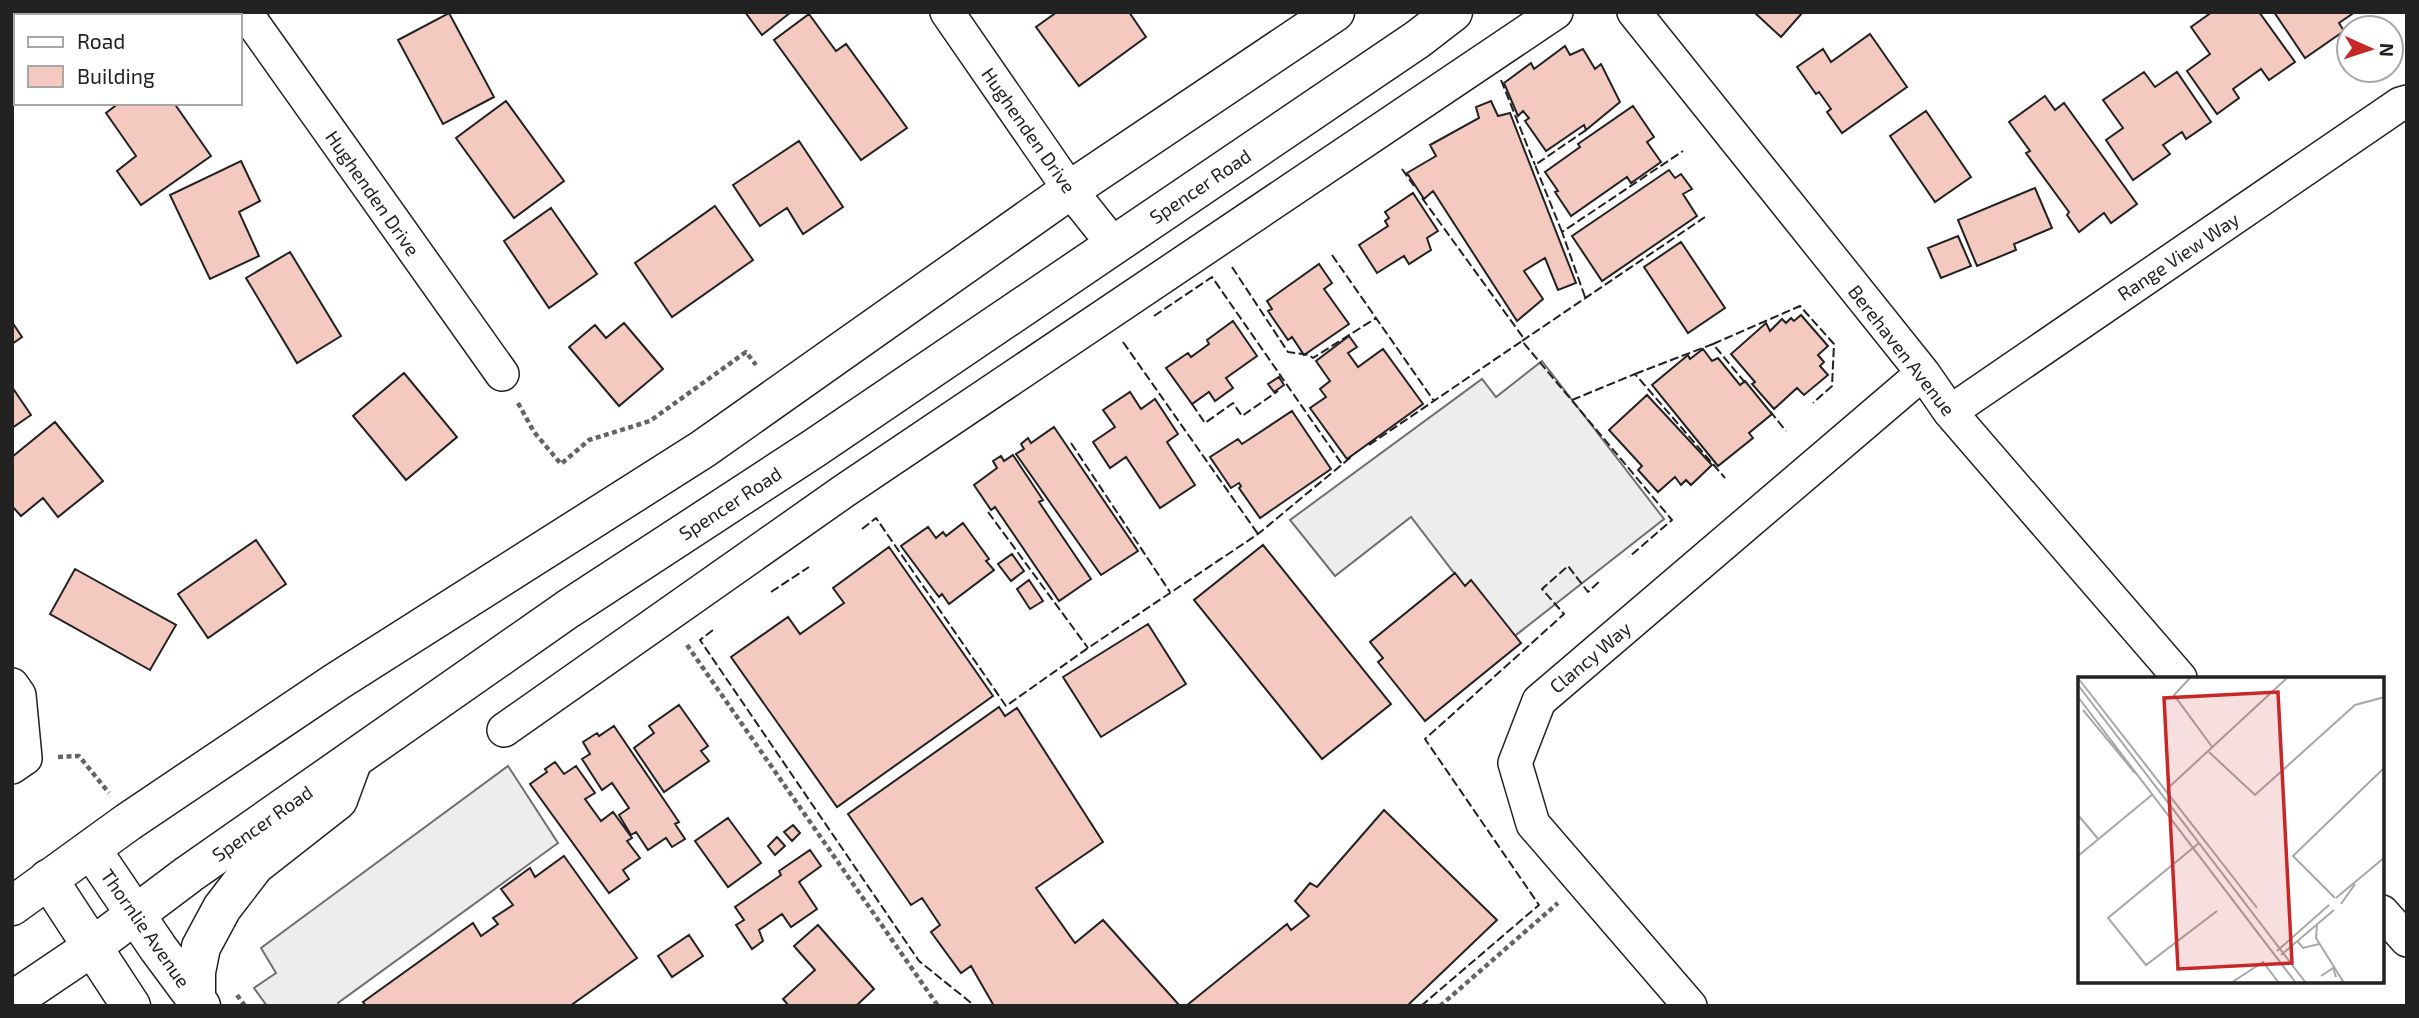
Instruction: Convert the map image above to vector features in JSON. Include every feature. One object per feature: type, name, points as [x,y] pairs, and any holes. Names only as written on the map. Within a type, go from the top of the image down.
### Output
[{"type":"main road","points":[[12,906],[336,682],[703,449],[1070,190],[1335,12]]},
{"type":"main road","name":"Spencer Road","points":[[12,1001],[568,609],[802,457],[1418,39],[1453,12]]},
{"type":"main road","points":[[199,1002],[196,972],[201,947],[222,908],[255,864],[338,800],[352,762]]},
{"type":"main road","name":"Thornlie Avenue","points":[[91,849],[135,915],[199,1002]]},
{"type":"main road","points":[[48,879],[131,1006]]},
{"type":"street","name":"Hughenden Drive","points":[[244,12],[502,374]]},
{"type":"street","name":"Hughenden Drive","points":[[947,12],[1070,190],[1114,245]]},
{"type":"street","points":[[504,730],[844,491],[1556,12]]},
{"type":"street","name":"Berehaven Avenue","points":[[1634,12],[1923,373],[1950,412],[2179,677]]},
{"type":"street","name":"Range View Way","points":[[1950,412],[2400,104],[2407,102]]},
{"type":"street","name":"Clancy Way","points":[[1689,1006],[1533,824],[1515,763],[1539,701],[1923,373]]},
{"type":"street","points":[[16,690],[19,762]]},
{"type":"street","points":[[2384,914],[2407,940]]},
{"type":"path","points":[[502,374],[534,432],[561,464],[589,440],[650,421],[747,352]]},
{"type":"path","points":[[666,616],[938,1006]]},
{"type":"path","points":[[19,762],[79,756],[113,798]]},
{"type":"path","points":[[1440,1006],[1564,898]]},
{"type":"shaded area","points":[[1542,361],[1664,519],[1507,642],[1411,517],[1335,576],[1290,520],[1482,379],[1496,397]]},
{"type":"shaded area","points":[[508,766],[558,843],[338,1003],[339,1006],[267,1006],[254,988],[276,973],[261,948]]},
{"type":"building","points":[[105,12],[106,14],[67,14]]},
{"type":"building","points":[[745,12],[791,12],[762,35]]},
{"type":"building","points":[[1057,12],[1129,12],[1146,37],[1079,86],[1036,27]]},
{"type":"building","points":[[1754,12],[1803,12],[1781,37]]},
{"type":"building","points":[[2212,12],[2259,12],[2295,62],[2269,80],[2261,69],[2233,89],[2239,98],[2217,114],[2187,71],[2210,54],[2191,27]]},
{"type":"building","points":[[2274,12],[2355,12],[2335,14],[2335,37],[2305,58]]},
{"type":"building","points":[[449,13],[494,97],[443,124],[398,40]]},
{"type":"building","points":[[809,14],[836,51],[846,44],[907,128],[861,160],[774,40]]},
{"type":"building","points":[[1870,34],[1907,87],[1842,133],[1827,112],[1831,109],[1819,92],[1816,94],[1797,67],[1823,49],[1831,62]]},
{"type":"building","points":[[1565,46],[1570,55],[1583,49],[1595,69],[1601,64],[1620,102],[1586,130],[1584,125],[1546,151],[1525,121],[1529,118],[1523,111],[1518,116],[1504,83],[1531,63],[1534,69]]},
{"type":"building","points":[[2144,72],[2155,87],[2177,72],[2211,122],[2186,139],[2182,132],[2163,145],[2170,154],[2133,180],[2106,140],[2123,128],[2103,100]]},
{"type":"building","points":[[2045,96],[2055,110],[2064,103],[2137,204],[2111,223],[2104,213],[2079,232],[2067,215],[2069,212],[2026,153],[2030,151],[2009,122]]},
{"type":"building","points":[[506,101],[564,181],[514,218],[456,138]]},
{"type":"building","points":[[1491,101],[1498,116],[1510,113],[1576,283],[1558,290],[1545,258],[1524,271],[1543,299],[1517,321],[1433,191],[1424,199],[1407,173],[1436,156],[1430,145],[1479,118],[1476,107]]},
{"type":"building","points":[[116,105],[175,105],[211,156],[141,205],[117,171],[136,156],[106,113]]},
{"type":"building","points":[[1633,106],[1654,137],[1647,142],[1661,162],[1631,183],[1627,177],[1571,216],[1545,172],[1580,147],[1578,144]]},
{"type":"building","points":[[1926,111],[1971,177],[1935,202],[1890,136]]},
{"type":"building","points":[[799,141],[843,207],[803,234],[787,208],[760,226],[733,185]]},
{"type":"building","points":[[241,161],[260,201],[239,212],[259,256],[210,279],[170,195]]},
{"type":"building","points":[[1669,170],[1675,178],[1681,174],[1692,189],[1683,194],[1697,216],[1602,281],[1572,236]]},
{"type":"building","points":[[2035,188],[2052,228],[2014,244],[2016,250],[1977,266],[1958,220]]},
{"type":"building","points":[[1413,193],[1438,231],[1427,238],[1431,250],[1409,264],[1404,256],[1377,273],[1359,245],[1388,226],[1385,221],[1389,218],[1385,212]]},
{"type":"building","points":[[715,206],[753,260],[672,317],[635,263]]},
{"type":"building","points":[[551,208],[597,274],[549,308],[504,241]]},
{"type":"building","points":[[1958,236],[1971,266],[1941,278],[1928,248]]},
{"type":"building","points":[[1681,242],[1725,308],[1688,333],[1644,267]]},
{"type":"building","points":[[290,252],[341,336],[297,363],[246,278]]},
{"type":"building","points":[[1319,264],[1332,283],[1324,289],[1349,324],[1304,355],[1292,337],[1288,340],[1268,311],[1272,309],[1267,301]]},
{"type":"building","points":[[1801,315],[1828,346],[1818,355],[1824,362],[1820,366],[1828,375],[1804,395],[1797,388],[1774,409],[1731,354],[1766,323],[1770,331],[1782,319],[1786,323]]},
{"type":"building","points":[[1233,321],[1257,356],[1226,378],[1233,388],[1215,401],[1209,392],[1192,404],[1166,368],[1188,353],[1191,357],[1209,344],[1207,340]]},
{"type":"building","points":[[12,322],[22,337],[12,344]]},
{"type":"building","points":[[624,323],[663,369],[619,406],[569,347],[595,325],[606,338]]},
{"type":"building","points":[[1349,336],[1357,347],[1348,353],[1358,367],[1383,349],[1423,404],[1347,459],[1310,408],[1326,397],[1320,389],[1330,381],[1316,361]]},
{"type":"building","points":[[1703,349],[1712,361],[1718,358],[1740,385],[1745,381],[1772,414],[1749,433],[1753,438],[1718,466],[1652,385],[1688,355],[1690,359]]},
{"type":"building","points":[[404,373],[457,437],[406,480],[353,416]]},
{"type":"building","points":[[1279,377],[1284,385],[1274,392],[1268,384]]},
{"type":"building","points":[[12,387],[31,415],[12,428]]},
{"type":"building","points":[[1130,392],[1141,409],[1155,399],[1178,434],[1167,442],[1195,485],[1160,508],[1126,457],[1110,468],[1093,442],[1115,427],[1103,410]]},
{"type":"building","points":[[1647,395],[1712,465],[1691,485],[1686,480],[1681,485],[1675,477],[1658,492],[1638,470],[1642,466],[1609,430]]},
{"type":"building","points":[[1292,411],[1331,469],[1260,518],[1239,488],[1239,483],[1231,488],[1210,457],[1238,439],[1242,444]]},
{"type":"building","points":[[55,422],[103,481],[58,517],[43,498],[21,516],[12,506],[12,457]]},
{"type":"building","points":[[1054,427],[1138,551],[1101,575],[1016,454],[1024,449],[1021,444],[1028,438],[1031,443]]},
{"type":"building","points":[[1013,455],[1043,500],[1039,502],[1091,579],[1059,601],[995,507],[991,510],[974,485],[997,468],[993,461],[1001,456],[1004,461]]},
{"type":"building","points":[[963,523],[994,570],[949,604],[942,594],[939,597],[901,546],[928,527],[936,538],[943,532],[946,536]]},
{"type":"building","points":[[256,540],[286,584],[208,638],[178,594]]},
{"type":"building","points":[[1263,545],[1391,704],[1322,759],[1194,600]]},
{"type":"building","points":[[889,547],[993,696],[837,807],[731,657],[788,617],[800,634],[844,603],[833,588]]},
{"type":"building","points":[[1012,554],[1024,571],[1011,581],[998,564]]},
{"type":"building","points":[[75,569],[176,625],[150,670],[50,614]]},
{"type":"building","points":[[1455,573],[1465,586],[1471,580],[1521,643],[1425,721],[1378,662],[1383,658],[1370,642]]},
{"type":"building","points":[[1029,580],[1043,601],[1030,609],[1017,589]]},
{"type":"building","points":[[1148,624],[1186,684],[1101,737],[1063,677]]},
{"type":"building","points":[[679,705],[708,746],[701,751],[709,761],[664,792],[634,748],[654,733],[649,726]]},
{"type":"building","points":[[999,707],[1005,716],[1017,708],[1103,842],[1036,888],[1075,943],[1103,920],[1180,1006],[994,1006],[971,966],[961,973],[931,932],[940,925],[922,898],[911,905],[848,814]]},
{"type":"building","points":[[614,726],[679,822],[675,824],[685,839],[672,847],[666,838],[648,850],[636,832],[631,835],[619,815],[629,808],[612,783],[602,790],[582,759],[590,754],[583,742]]},
{"type":"building","points":[[555,762],[564,774],[576,766],[595,793],[585,799],[601,821],[613,812],[632,838],[627,841],[640,858],[623,870],[629,879],[609,893],[530,784],[547,772],[545,769]]},
{"type":"building","points":[[1384,810],[1497,920],[1407,1006],[1186,1006],[1287,924],[1291,930],[1309,916],[1295,901],[1310,883],[1317,887]]},
{"type":"building","points":[[728,818],[761,863],[728,887],[695,841]]},
{"type":"building","points":[[793,825],[800,833],[792,841],[784,832]]},
{"type":"building","points":[[777,837],[785,846],[775,855],[768,846]]},
{"type":"building","points":[[810,850],[821,866],[799,882],[817,909],[791,927],[782,914],[759,930],[763,941],[752,949],[736,925],[744,920],[735,907],[781,875],[779,871]]},
{"type":"building","points":[[564,856],[637,958],[570,1006],[366,1006],[363,1002],[473,923],[481,936],[498,924],[493,918],[513,905],[501,889],[530,868],[535,877]]},
{"type":"building","points":[[818,925],[874,989],[856,1006],[789,1006],[783,999],[815,970],[794,946]]},
{"type":"building","points":[[689,935],[703,956],[672,977],[658,956]]},
{"type":"fence","points":[[1501,80],[1535,165]]},
{"type":"fence","points":[[1562,232],[1535,165],[1586,130]]},
{"type":"fence","points":[[1585,297],[1562,232],[1683,151]]},
{"type":"fence","points":[[1402,169],[1414,186]]},
{"type":"fence","points":[[1422,198],[1525,340]]},
{"type":"fence","points":[[1522,341],[1705,217]]},
{"type":"fence","points":[[1332,255],[1434,401]]},
{"type":"fence","points":[[1232,267],[1288,352],[1313,358],[1376,318]]},
{"type":"fence","points":[[1154,316],[1212,277],[1342,464]]},
{"type":"fence","points":[[1713,344],[1800,306],[1834,344],[1832,386],[1813,403]]},
{"type":"fence","points":[[1369,445],[1522,341],[1672,520],[1629,557]]},
{"type":"fence","points":[[1123,342],[1258,534]]},
{"type":"fence","points":[[1635,374],[1713,344],[1747,385]]},
{"type":"fence","points":[[1572,400],[1635,374],[1725,478]]},
{"type":"fence","points":[[1192,404],[1205,423],[1233,403],[1242,416],[1278,391]]},
{"type":"fence","points":[[1770,411],[1786,431]]},
{"type":"fence","points":[[1071,443],[1170,592]]},
{"type":"fence","points":[[862,529],[876,518],[1006,706],[1258,534],[1351,457]]},
{"type":"fence","points":[[988,512],[1088,648]]},
{"type":"fence","points":[[1421,1006],[1539,905],[1425,739],[1564,614],[1542,589],[1568,566],[1588,592],[1601,580]]},
{"type":"fence","points":[[771,592],[809,567]]},
{"type":"fence","points":[[713,630],[700,640],[919,961],[975,1006]]}]
